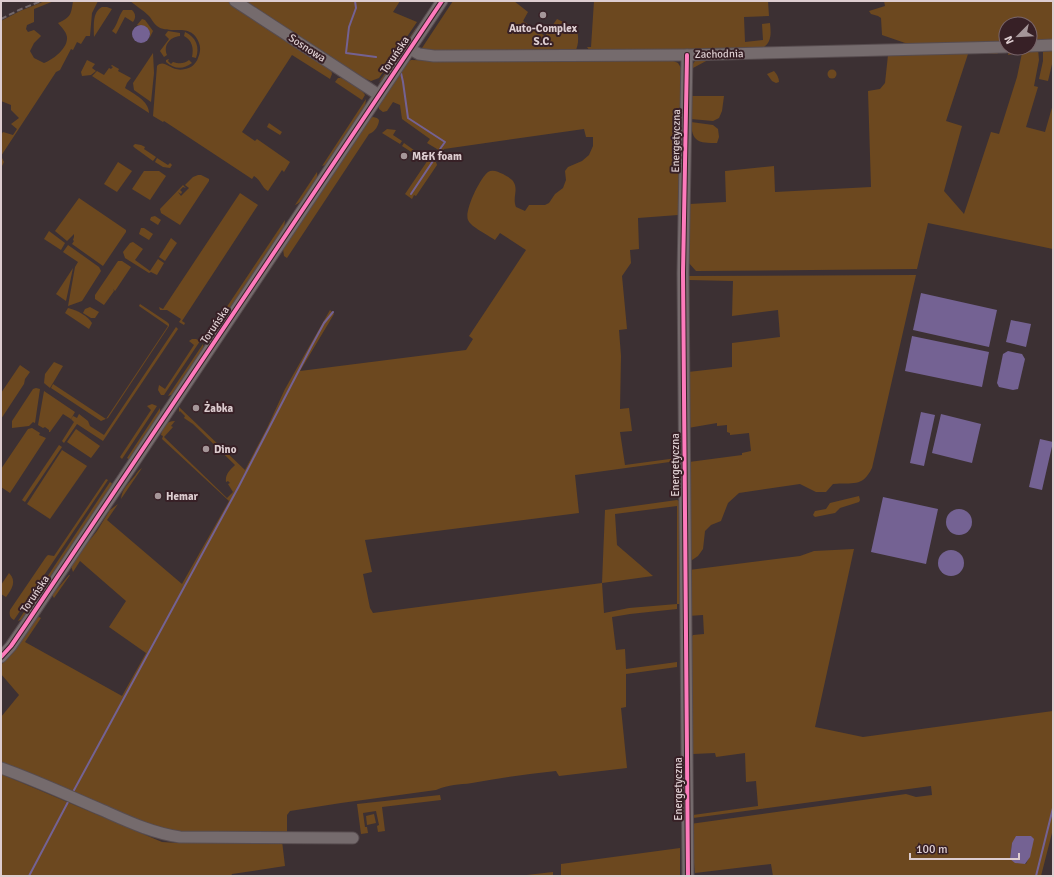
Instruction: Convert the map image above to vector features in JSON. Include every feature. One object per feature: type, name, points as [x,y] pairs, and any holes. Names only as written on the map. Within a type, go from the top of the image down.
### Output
[{"type":"street","name":"Sosnowa","points":[[235,1],[379,95]]},
{"type":"street","name":"Toruńska","points":[[1,657],[11,646],[442,1]]},
{"type":"street","points":[[1038,46],[1053,45]]},
{"type":"street","name":"Zachodnia","points":[[410,49],[420,54],[434,56],[687,55],[998,47]]},
{"type":"street","name":"Energetyczna","points":[[687,55],[683,273],[688,876]]},
{"type":"street","points":[[1,768],[158,833],[180,837],[353,838]]},
{"type":"shaded area","points":[[45,1],[54,1],[34,9],[34,22],[27,25],[26,29],[28,32],[34,30],[41,36],[34,43],[30,51],[34,58],[44,63],[56,56],[63,49],[67,41],[65,31],[58,23],[70,15],[73,1],[98,1],[92,13],[90,36],[86,36],[81,44],[77,42],[73,50],[71,49],[60,70],[56,72],[1,156],[1,135],[3,132],[13,135],[17,129],[11,124],[19,118],[11,110],[11,105],[1,101],[1,21],[20,11]]},
{"type":"shaded area","points":[[130,1],[228,1],[331,69],[332,74],[330,79],[292,55],[242,132],[255,141],[257,139],[290,162],[284,172],[282,170],[268,191],[254,176],[252,179],[164,121],[163,122],[153,116],[157,66],[160,64],[166,64],[180,70],[189,68],[195,64],[197,60],[200,52],[200,45],[191,32],[162,29],[157,26],[147,14]]},
{"type":"shaded area","points":[[244,1],[400,1],[393,12],[417,22],[379,78],[371,81]]},
{"type":"shaded area","points":[[453,1],[514,1],[528,12],[523,21],[545,36],[557,19],[576,28],[578,40],[575,52],[431,53],[424,50],[422,48]]},
{"type":"shaded area","points":[[594,1],[768,1],[769,16],[744,17],[745,42],[763,40],[762,24],[770,23],[770,37],[768,43],[762,48],[590,51],[587,47],[591,47]]},
{"type":"shaded area","points":[[884,1],[1053,1],[1053,42],[1038,42],[1038,16],[998,16],[998,43],[911,45],[882,35],[881,18],[871,14],[869,11],[885,6]]},
{"type":"shaded area","points":[[102,7],[112,9],[94,37],[95,16]]},
{"type":"shaded area","points":[[123,10],[132,10],[135,14],[135,19],[133,22],[125,17],[116,34],[112,31],[116,26]]},
{"type":"shaded area","points":[[142,19],[145,20],[153,31],[150,37],[150,32],[147,28],[137,25]]},
{"type":"shaded area","points":[[141,25],[147,28],[150,34],[147,40],[141,43],[135,40],[132,34],[135,28]]},
{"type":"shaded area","points":[[416,28],[418,29],[384,78],[379,82]]},
{"type":"shaded area","points":[[168,31],[180,33],[180,36],[173,38],[168,42],[166,48],[167,55],[164,57],[160,51],[169,39],[165,35]]},
{"type":"shaded area","points":[[185,32],[192,37],[196,43],[198,50],[196,58],[192,57],[192,45],[184,36]]},
{"type":"shaded area","points":[[994,49],[998,54],[968,54],[946,121],[962,126],[944,191],[964,214],[991,132],[999,134],[1017,77],[1021,56],[1038,56],[1038,49],[1039,60],[1034,86],[1038,87],[1026,127],[1045,132],[1053,104],[1053,249],[928,223],[917,269],[696,271],[688,262],[690,204],[726,202],[725,171],[774,166],[775,192],[871,187],[868,91],[880,89],[885,83],[888,55],[708,60],[693,68],[691,96],[724,96],[722,111],[719,118],[713,121],[691,119],[690,75],[692,65],[699,58]]},
{"type":"shaded area","points":[[1043,49],[1053,49],[1053,60],[1048,81],[1039,79],[1043,61]]},
{"type":"shaded area","points":[[153,53],[154,73],[151,102],[134,90],[133,83]]},
{"type":"shaded area","points":[[169,59],[168,61],[171,64],[173,62],[183,63],[189,60],[192,63],[185,67],[179,68],[166,62],[166,60]]},
{"type":"shaded area","points":[[669,59],[678,63],[681,68],[681,200],[678,215],[638,218],[639,249],[630,250],[631,263],[622,276],[627,329],[619,330],[621,356],[620,409],[629,408],[632,431],[620,432],[625,465],[677,458],[677,461],[575,475],[579,513],[365,540],[372,572],[363,574],[370,608],[373,613],[602,583],[604,613],[629,608],[677,604],[677,609],[612,617],[616,650],[625,649],[626,669],[677,662],[677,667],[626,674],[626,707],[621,708],[627,768],[559,776],[556,771],[535,773],[450,786],[436,790],[290,811],[287,815],[287,832],[179,833],[145,823],[1,764],[1,717],[19,695],[1,674],[1,665],[18,646],[37,618],[41,618],[25,642],[122,696],[146,653],[109,627],[126,601],[80,561],[73,572],[71,566],[97,531],[110,510],[118,504],[107,520],[182,584],[229,501],[162,439],[163,436],[161,435],[165,425],[169,422],[175,421],[171,426],[173,427],[164,437],[227,498],[233,492],[228,484],[230,483],[228,481],[226,482],[226,477],[228,472],[235,465],[193,424],[184,418],[185,416],[180,411],[179,412],[179,407],[245,470],[285,389],[330,310],[334,314],[300,371],[466,350],[473,339],[469,336],[526,250],[500,233],[495,240],[476,228],[468,220],[467,216],[470,202],[481,181],[488,172],[492,171],[503,174],[511,179],[515,184],[516,207],[525,211],[529,205],[545,205],[549,203],[555,194],[563,188],[566,180],[565,171],[568,167],[582,161],[589,155],[593,146],[593,137],[586,137],[584,129],[444,149],[442,152],[427,143],[430,139],[402,119],[400,105],[393,102],[387,111],[383,112],[379,109],[379,105],[406,63],[411,60]]},
{"type":"shaded area","points":[[87,60],[95,64],[92,68],[96,71],[91,75],[82,76],[81,72]]},
{"type":"shaded area","points":[[112,65],[119,69],[118,71],[131,78],[125,88],[144,101],[147,105],[149,113],[92,76],[97,71],[104,75],[109,68],[111,69],[113,67],[111,66]]},
{"type":"shaded area","points":[[832,69],[837,74],[832,79],[827,74]]},
{"type":"shaded area","points":[[774,71],[778,76],[779,81],[776,83],[772,81],[767,74]]},
{"type":"shaded area","points":[[338,78],[349,81],[360,89],[365,95],[362,100],[335,82]]},
{"type":"shaded area","points":[[366,99],[365,107],[328,164],[322,166]]},
{"type":"shaded area","points":[[373,117],[379,120],[376,128],[369,134],[287,258],[284,256],[283,249],[370,118]]},
{"type":"shaded area","points":[[691,122],[713,125],[718,129],[719,137],[717,143],[705,143],[697,140],[693,134]]},
{"type":"shaded area","points":[[269,123],[282,132],[280,135],[267,127]]},
{"type":"shaded area","points":[[387,129],[396,130],[393,135],[402,141],[400,144],[382,133]]},
{"type":"shaded area","points":[[404,143],[418,153],[416,155],[402,146]]},
{"type":"shaded area","points":[[135,144],[145,147],[144,149],[156,157],[153,161],[135,148],[133,146]]},
{"type":"shaded area","points":[[1,156],[4,162],[1,168]]},
{"type":"shaded area","points":[[430,157],[436,162],[437,165],[416,196],[414,195],[412,199],[405,194]]},
{"type":"shaded area","points":[[157,158],[168,165],[170,163],[172,165],[170,168],[163,167],[155,162]]},
{"type":"shaded area","points":[[118,162],[132,171],[117,192],[104,184]]},
{"type":"shaded area","points":[[144,171],[159,171],[166,176],[150,200],[132,189]]},
{"type":"shaded area","points":[[317,172],[316,181],[310,191],[303,200],[295,205]]},
{"type":"shaded area","points":[[198,175],[209,179],[209,181],[180,225],[161,213],[160,209],[183,185],[186,188],[183,187],[180,190],[182,192],[181,194],[178,192],[181,196],[189,188],[185,185],[193,177]]},
{"type":"shaded area","points":[[240,193],[258,205],[182,321],[185,323],[184,325],[179,322],[181,319],[167,310],[160,310],[159,307],[163,309]]},
{"type":"shaded area","points":[[79,198],[126,230],[103,266],[72,244],[74,241],[74,234],[67,241],[55,231]]},
{"type":"shaded area","points":[[155,216],[161,220],[158,225],[150,220],[151,217]]},
{"type":"shaded area","points":[[285,220],[284,229],[212,337],[206,338]]},
{"type":"shaded area","points":[[141,228],[144,228],[153,234],[149,240],[139,234]]},
{"type":"shaded area","points":[[49,231],[65,243],[61,250],[44,239]]},
{"type":"shaded area","points":[[171,238],[177,243],[165,261],[159,257]]},
{"type":"shaded area","points":[[133,242],[143,249],[135,260],[150,271],[158,259],[164,263],[157,275],[151,272],[149,273],[125,258],[123,252],[130,243]]},
{"type":"shaded area","points":[[68,245],[99,267],[101,271],[82,301],[68,306],[75,267],[78,262],[63,252]]},
{"type":"shaded area","points":[[118,261],[122,261],[131,267],[115,291],[113,289],[114,291],[104,305],[95,299],[95,295]]},
{"type":"shaded area","points":[[73,268],[66,301],[56,294]]},
{"type":"shaded area","points":[[916,275],[872,468],[868,474],[864,479],[856,483],[833,484],[826,492],[816,492],[800,484],[739,493],[728,503],[721,521],[711,525],[705,531],[703,549],[698,556],[689,562],[689,462],[742,455],[742,453],[751,451],[749,433],[730,435],[730,433],[727,432],[727,425],[717,426],[717,423],[688,428],[688,372],[732,367],[732,343],[780,337],[778,310],[732,316],[733,281],[689,280],[689,276]]},
{"type":"shaded area","points":[[921,293],[997,310],[989,347],[913,330]]},
{"type":"shaded area","points":[[140,304],[167,322],[169,326],[106,419],[168,326],[139,306]]},
{"type":"shaded area","points":[[90,307],[99,312],[95,318],[91,318],[83,313],[85,309]]},
{"type":"shaded area","points":[[68,308],[88,318],[92,323],[89,329],[65,313]]},
{"type":"shaded area","points":[[1011,320],[1031,324],[1026,347],[1006,342]]},
{"type":"shaded area","points":[[176,327],[178,329],[103,441],[77,424],[64,443],[62,441],[74,422],[71,419],[73,416],[77,418],[79,414],[88,421],[90,426],[104,435]]},
{"type":"shaded area","points":[[912,336],[989,352],[982,387],[905,371]]},
{"type":"shaded area","points":[[192,339],[200,341],[164,395],[161,395],[158,390],[159,385],[165,389],[194,345],[189,341]]},
{"type":"shaded area","points":[[203,344],[204,348],[174,394],[168,396]]},
{"type":"shaded area","points":[[1008,351],[1022,354],[1025,359],[1018,389],[1013,390],[999,387],[997,383],[1003,354]]},
{"type":"shaded area","points":[[54,362],[63,366],[50,388],[44,383],[45,374]]},
{"type":"shaded area","points":[[20,365],[30,372],[1,419],[1,393]]},
{"type":"shaded area","points":[[53,384],[106,419],[101,421],[51,388]]},
{"type":"shaded area","points":[[33,389],[40,389],[35,423],[33,422],[29,426],[12,428],[12,421]]},
{"type":"shaded area","points":[[44,391],[75,412],[71,419],[63,414],[50,432],[45,427],[43,428],[38,425]]},
{"type":"shaded area","points":[[152,404],[157,406],[122,459],[120,457],[151,410],[147,406]]},
{"type":"shaded area","points":[[160,408],[160,415],[130,460],[127,458]]},
{"type":"shaded area","points":[[921,412],[935,415],[924,466],[910,463]]},
{"type":"shaded area","points":[[941,414],[981,424],[972,463],[932,453]]},
{"type":"shaded area","points":[[32,428],[40,433],[39,435],[46,438],[10,493],[1,487],[1,469],[28,429]]},
{"type":"shaded area","points":[[76,429],[100,446],[91,458],[67,442]]},
{"type":"shaded area","points":[[1040,439],[1053,442],[1042,490],[1029,487]]},
{"type":"shaded area","points":[[59,445],[62,447],[25,502],[22,500]]},
{"type":"shaded area","points":[[62,450],[87,466],[50,519],[27,504]]},
{"type":"shaded area","points":[[142,468],[121,499],[125,488]]},
{"type":"shaded area","points":[[106,479],[108,480],[14,620],[10,616],[10,610],[46,557],[48,555],[54,556]]},
{"type":"shaded area","points":[[110,482],[113,484],[23,619],[18,621]]},
{"type":"shaded area","points":[[859,496],[859,502],[840,508],[835,513],[815,517],[813,515],[815,511],[826,509],[830,503]]},
{"type":"shaded area","points":[[883,497],[938,509],[926,564],[871,552]]},
{"type":"shaded area","points":[[677,500],[681,502],[681,604],[677,604],[677,506],[615,514],[617,545],[653,576],[602,583],[605,510]]},
{"type":"shaded area","points":[[959,509],[968,513],[972,522],[968,531],[959,535],[950,531],[946,522],[950,513]]},
{"type":"shaded area","points":[[854,549],[815,727],[863,737],[1053,711],[1053,829],[1041,876],[773,876],[771,864],[695,873],[690,824],[906,794],[916,797],[932,795],[931,786],[693,818],[690,817],[690,790],[693,789],[693,815],[758,806],[756,781],[746,782],[745,753],[716,757],[715,753],[693,754],[690,639],[693,635],[704,634],[703,615],[688,616],[689,570],[800,556],[814,551]],"holes":[[[1023,836],[1031,836],[1032,846],[1026,864],[1010,859],[1012,843]]]},
{"type":"shaded area","points":[[951,550],[960,554],[964,563],[960,572],[951,576],[942,572],[938,563],[942,554]]},
{"type":"shaded area","points":[[9,573],[13,579],[13,585],[6,597],[1,594],[1,585]]},
{"type":"shaded area","points":[[70,575],[54,598],[52,595]]},
{"type":"shaded area","points":[[1,774],[162,842],[282,841],[285,866],[232,874],[231,876],[1,876]]},
{"type":"shaded area","points":[[440,795],[441,800],[382,807],[385,831],[378,832],[377,826],[379,825],[376,811],[363,813],[365,827],[367,827],[368,833],[361,834],[357,804]]},
{"type":"shaded area","points":[[374,814],[376,823],[367,825],[366,816]]},
{"type":"shaded area","points":[[1016,836],[1031,836],[1034,839],[1030,857],[1025,864],[1015,863],[1010,859],[1012,843]]},
{"type":"shaded area","points":[[680,848],[680,875],[561,876],[561,864]]},
{"type":"shaded area","points":[[553,872],[553,876],[518,876]]},
{"type":"waterway","points":[[355,1],[356,8],[349,27],[346,53],[376,57]]},
{"type":"waterway","points":[[401,73],[408,118],[445,142],[440,149]]},
{"type":"waterway","points":[[411,194],[433,161]]},
{"type":"waterway","points":[[73,792],[239,486],[311,347],[324,323],[333,312]]},
{"type":"waterway","points":[[29,876],[68,802]]},
{"type":"waterway","points":[[1036,876],[1053,808]]},
{"type":"railway","points":[[1,19],[41,1]]},
{"type":"cycle path","points":[[1,657],[11,646],[26,624],[442,1]]},
{"type":"cycle path","points":[[687,55],[683,273],[688,876]]},
{"type":"place","name":"Auto-Complex S.C.","points":[[543,15]]},
{"type":"place","name":"M&K foam","points":[[404,156]]},
{"type":"place","name":"Żabka","points":[[196,408]]},
{"type":"place","name":"Dino","points":[[206,449]]},
{"type":"place","name":"Hemar","points":[[158,496]]}]
